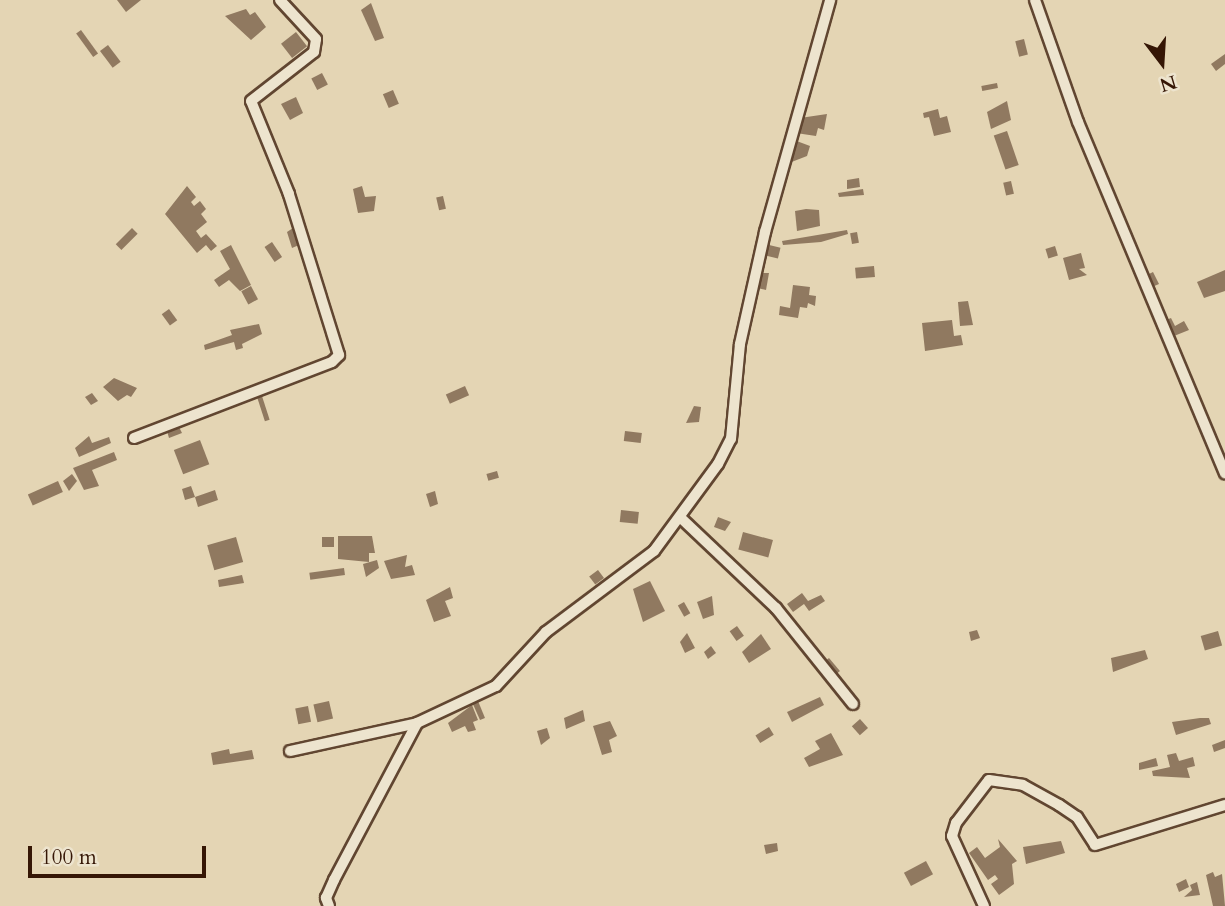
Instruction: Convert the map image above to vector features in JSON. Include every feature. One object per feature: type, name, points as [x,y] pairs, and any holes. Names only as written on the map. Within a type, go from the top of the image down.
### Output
[{"type":"street","points":[[134,438],[332,362],[338,355],[289,194],[251,101],[314,52],[316,39],[280,0]]},
{"type":"street","points":[[290,751],[417,723],[496,686],[546,632],[654,551],[681,518],[730,439],[740,344],[765,232],[830,0]]},
{"type":"street","points":[[1035,0],[1078,122],[1225,473]]},
{"type":"street","points":[[681,518],[776,608],[853,704]]},
{"type":"street","points":[[329,906],[326,898],[334,880],[417,723]]},
{"type":"street","points":[[984,906],[953,836],[956,823],[989,779],[1023,785],[1059,805],[1077,817],[1094,845],[1225,805]]},
{"type":"building","points":[[117,0],[141,0],[126,12]]},
{"type":"building","points":[[371,3],[384,38],[375,41],[361,10]]},
{"type":"building","points":[[246,9],[250,15],[255,12],[266,27],[251,40],[225,16]]},
{"type":"building","points":[[81,30],[98,53],[93,57],[76,34]]},
{"type":"building","points":[[296,32],[307,46],[292,58],[281,44]]},
{"type":"building","points":[[1024,39],[1028,55],[1019,57],[1015,41]]},
{"type":"building","points":[[108,45],[121,62],[113,68],[100,51]]},
{"type":"building","points":[[1225,54],[1225,64],[1216,71],[1211,64]]},
{"type":"building","points":[[322,73],[328,85],[317,90],[311,78]]},
{"type":"building","points":[[997,83],[998,88],[982,91],[981,86]]},
{"type":"building","points":[[393,90],[399,104],[389,108],[383,94]]},
{"type":"building","points":[[296,97],[303,113],[290,120],[281,104]]},
{"type":"building","points":[[1007,101],[1011,120],[991,129],[987,112]]},
{"type":"building","points":[[938,109],[940,118],[947,116],[951,132],[934,136],[929,117],[924,118],[923,113]]},
{"type":"building","points":[[827,114],[824,130],[818,128],[816,136],[796,133],[800,118]]},
{"type":"building","points":[[1007,131],[1019,165],[1005,170],[994,136]]},
{"type":"building","points":[[794,140],[810,146],[807,156],[789,163]]},
{"type":"building","points":[[859,178],[860,187],[847,189],[847,180]]},
{"type":"building","points":[[1011,181],[1014,194],[1006,195],[1003,183]]},
{"type":"building","points":[[187,186],[196,197],[191,202],[194,206],[200,201],[206,209],[201,214],[207,222],[196,231],[201,238],[206,234],[217,246],[211,251],[206,245],[197,253],[165,214]]},
{"type":"building","points":[[362,186],[365,197],[376,196],[374,211],[358,213],[353,189]]},
{"type":"building","points":[[863,189],[864,195],[839,197],[838,193]]},
{"type":"building","points":[[443,196],[446,209],[439,210],[436,198]]},
{"type":"building","points":[[819,210],[820,226],[797,231],[795,211]]},
{"type":"building","points":[[132,228],[138,234],[121,250],[116,244]]},
{"type":"building","points":[[293,228],[299,245],[292,248],[287,232]]},
{"type":"building","points":[[847,230],[848,234],[821,242],[783,245],[782,241]]},
{"type":"building","points":[[857,232],[859,243],[852,244],[850,233]]},
{"type":"building","points":[[272,242],[282,257],[275,262],[265,247]]},
{"type":"building","points":[[765,244],[781,248],[778,259],[762,255]]},
{"type":"building","points":[[231,245],[251,285],[240,291],[229,280],[219,287],[214,280],[230,269],[220,251]]},
{"type":"building","points":[[1055,246],[1058,256],[1048,258],[1045,249]]},
{"type":"building","points":[[1081,253],[1085,268],[1079,269],[1087,275],[1069,280],[1063,258]]},
{"type":"building","points":[[874,266],[875,277],[856,279],[855,268]]},
{"type":"building","points":[[1225,270],[1225,291],[1204,298],[1197,282]]},
{"type":"building","points":[[1153,272],[1159,284],[1152,287],[1147,275]]},
{"type":"building","points":[[760,273],[769,273],[766,290],[757,288]]},
{"type":"building","points":[[793,285],[810,287],[809,295],[816,296],[815,306],[808,303],[807,308],[800,307],[798,318],[779,315],[780,306],[790,308]]},
{"type":"building","points":[[251,286],[258,299],[248,304],[241,291]]},
{"type":"building","points":[[968,301],[973,325],[960,326],[958,302]]},
{"type":"building","points":[[169,309],[177,320],[170,326],[162,314]]},
{"type":"building","points":[[1171,318],[1175,326],[1184,321],[1189,330],[1174,336],[1166,320]]},
{"type":"building","points":[[952,320],[954,336],[961,335],[963,345],[925,351],[922,323]]},
{"type":"building","points":[[259,324],[262,334],[242,344],[243,348],[236,350],[234,342],[205,350],[204,345],[232,335],[230,330]]},
{"type":"building","points":[[114,378],[137,388],[131,397],[127,395],[118,401],[103,387]]},
{"type":"building","points":[[465,386],[469,395],[450,404],[446,395]]},
{"type":"building","points":[[92,393],[98,401],[91,405],[85,397]]},
{"type":"building","points":[[261,393],[270,420],[265,421],[256,395]]},
{"type":"building","points":[[694,406],[701,407],[699,422],[686,423]]},
{"type":"building","points":[[179,427],[182,433],[169,438],[167,431]]},
{"type":"building","points":[[625,431],[642,433],[641,443],[624,441]]},
{"type":"building","points":[[89,436],[92,443],[109,437],[111,443],[79,457],[75,448]]},
{"type":"building","points":[[200,440],[209,464],[183,474],[174,450]]},
{"type":"building","points":[[114,452],[117,460],[92,470],[99,486],[84,490],[73,468]]},
{"type":"building","points":[[497,471],[499,478],[488,481],[486,474]]},
{"type":"building","points":[[72,474],[77,481],[69,491],[63,481]]},
{"type":"building","points":[[58,481],[63,492],[33,505],[28,494]]},
{"type":"building","points":[[191,486],[195,497],[185,500],[182,489]]},
{"type":"building","points":[[215,490],[218,500],[198,507],[195,497]]},
{"type":"building","points":[[435,491],[438,504],[430,507],[426,494]]},
{"type":"building","points":[[621,510],[639,512],[638,524],[620,522]]},
{"type":"building","points":[[718,517],[731,522],[725,531],[714,527]]},
{"type":"building","points":[[743,532],[773,540],[768,557],[738,549]]},
{"type":"building","points":[[338,536],[372,536],[375,553],[369,553],[369,562],[338,559]]},
{"type":"building","points":[[236,537],[243,562],[214,570],[207,545]]},
{"type":"building","points":[[322,537],[334,537],[334,547],[322,547]]},
{"type":"building","points":[[407,555],[405,567],[412,565],[415,575],[391,579],[384,561]]},
{"type":"building","points":[[377,560],[379,568],[366,577],[363,564]]},
{"type":"building","points":[[344,568],[345,575],[310,580],[309,573]]},
{"type":"building","points":[[598,570],[604,578],[595,585],[589,577]]},
{"type":"building","points":[[242,575],[244,583],[219,587],[218,580]]},
{"type":"building","points":[[650,581],[665,611],[643,622],[633,589]]},
{"type":"building","points":[[450,587],[453,598],[445,601],[451,616],[434,622],[426,600]]},
{"type":"building","points":[[802,593],[808,601],[821,595],[825,601],[809,611],[804,604],[793,612],[787,604]]},
{"type":"building","points":[[712,596],[714,615],[703,619],[697,602]]},
{"type":"building","points":[[684,602],[690,613],[684,617],[678,605]]},
{"type":"building","points":[[737,626],[744,636],[737,641],[730,631]]},
{"type":"building","points":[[977,630],[980,638],[971,641],[969,632]]},
{"type":"building","points":[[1218,631],[1222,645],[1205,650],[1201,636]]},
{"type":"building","points":[[687,633],[695,648],[685,653],[680,642]]},
{"type":"building","points":[[761,634],[771,649],[749,663],[742,652]]},
{"type":"building","points":[[711,646],[716,653],[708,659],[704,652]]},
{"type":"building","points":[[1145,650],[1148,659],[1113,672],[1111,658]]},
{"type":"building","points":[[829,658],[840,671],[835,675],[824,662]]},
{"type":"building","points":[[820,697],[824,705],[792,722],[787,712]]},
{"type":"building","points":[[329,701],[333,719],[317,722],[313,705]]},
{"type":"building","points":[[478,701],[485,718],[480,720],[472,702]]},
{"type":"building","points":[[472,705],[478,720],[473,722],[476,730],[468,732],[465,726],[452,732],[448,723]]},
{"type":"building","points":[[308,706],[311,722],[298,724],[295,708]]},
{"type":"building","points":[[583,710],[585,721],[566,729],[564,718]]},
{"type":"building","points":[[1209,718],[1211,724],[1176,735],[1172,722]]},
{"type":"building","points":[[860,719],[868,728],[860,735],[852,726]]},
{"type":"building","points":[[610,721],[617,736],[609,740],[612,752],[602,755],[593,726]]},
{"type":"building","points":[[769,727],[774,735],[760,743],[755,735]]},
{"type":"building","points":[[547,728],[550,738],[541,745],[537,731]]},
{"type":"building","points":[[831,733],[843,755],[809,767],[804,758],[820,749],[815,741]]},
{"type":"building","points":[[1225,740],[1225,748],[1214,752],[1212,745]]},
{"type":"building","points":[[229,749],[230,754],[252,750],[254,759],[213,765],[211,753]]},
{"type":"building","points":[[1176,753],[1179,761],[1193,757],[1195,766],[1187,768],[1190,778],[1153,776],[1152,771],[1170,767],[1167,755]]},
{"type":"building","points":[[1156,758],[1158,766],[1139,770],[1139,763]]},
{"type":"building","points":[[998,839],[1017,861],[1012,864],[1014,884],[999,895],[991,884],[998,879],[995,875],[988,880],[969,853],[977,847],[985,858],[1000,847]]},
{"type":"building","points":[[1061,841],[1065,853],[1026,864],[1023,847]]},
{"type":"building","points":[[777,843],[778,851],[766,854],[764,845]]},
{"type":"building","points":[[926,861],[933,874],[911,886],[904,873]]},
{"type":"building","points":[[1213,872],[1215,877],[1222,874],[1225,906],[1213,906],[1206,875]]},
{"type":"building","points":[[1186,879],[1189,887],[1179,892],[1176,884]]},
{"type":"building","points":[[1197,882],[1200,895],[1184,897],[1192,890],[1190,885]]}]
